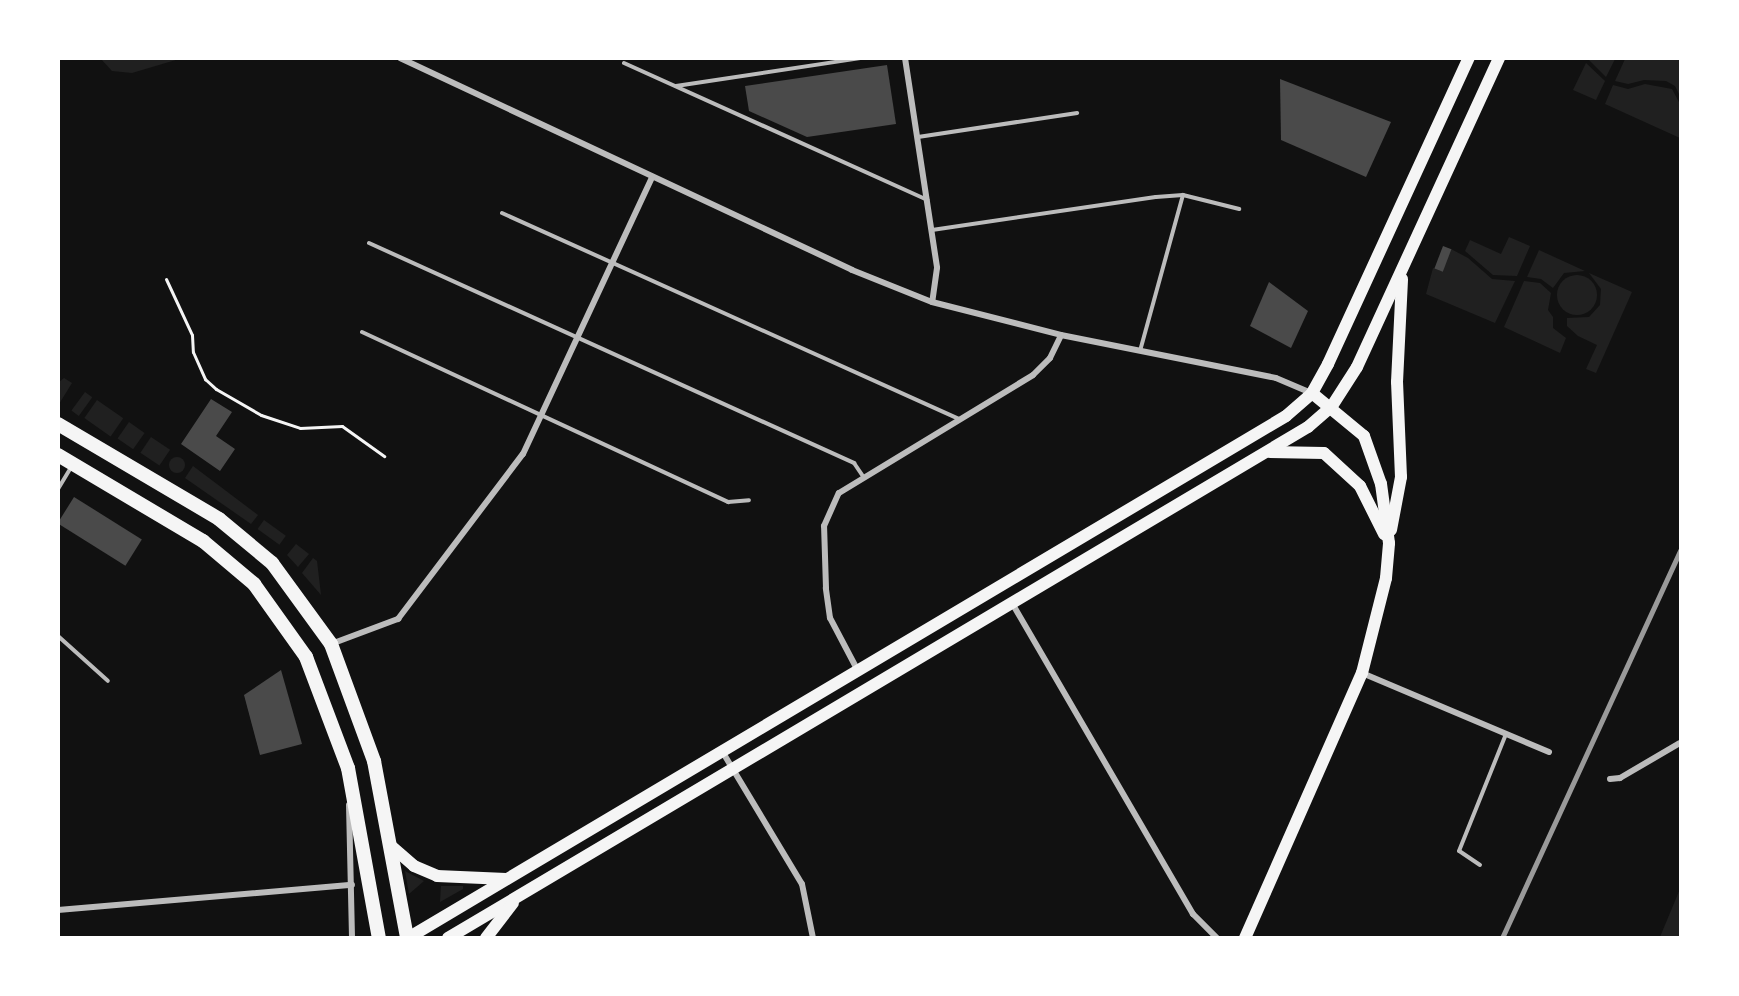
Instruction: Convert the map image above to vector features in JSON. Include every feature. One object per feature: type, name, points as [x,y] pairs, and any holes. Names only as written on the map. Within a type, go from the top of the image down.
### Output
[{"type":"highway","points":[[58,424],[219,519],[272,563],[331,644],[374,761],[408,938]]},
{"type":"highway","points":[[58,455],[203,541],[254,584],[306,657],[348,768],[379,938]]},
{"type":"main road","points":[[408,938],[1286,416],[1312,393],[1469,58]]},
{"type":"main road","points":[[448,938],[1308,427],[1332,406],[1357,367],[1499,58]]},
{"type":"main road","points":[[1245,938],[1362,673],[1386,578],[1389,543],[1401,477],[1398,382],[1402,269]]},
{"type":"main road","points":[[1312,393],[1332,406],[1364,436],[1381,484],[1389,543]]},
{"type":"main road","points":[[1266,452],[1324,453],[1360,486],[1389,543]]},
{"type":"main road","points":[[390,845],[414,866],[437,876],[507,879]]},
{"type":"main road","points":[[486,938],[518,896]]},
{"type":"street","points":[[399,58],[852,270],[932,302],[1060,335],[1276,378],[1312,393]]},
{"type":"street","points":[[905,58],[937,268],[932,302]]},
{"type":"street","points":[[331,644],[398,619],[523,454],[652,177]]},
{"type":"street","points":[[858,671],[830,618],[824,526],[839,493],[1033,375],[1050,358],[1060,335]]},
{"type":"street","points":[[1012,603],[1193,914],[1216,938]]},
{"type":"street","points":[[1362,673],[1549,752]]},
{"type":"street","points":[[1610,779],[1620,778],[1680,743]]},
{"type":"street","points":[[722,751],[802,884],[813,938]]},
{"type":"street","points":[[348,768],[352,938]]},
{"type":"street","points":[[58,910],[352,885]]},
{"type":"lane","points":[[676,86],[862,58]]},
{"type":"lane","points":[[624,63],[927,200]]},
{"type":"lane","points":[[917,137],[1077,113]]},
{"type":"lane","points":[[1140,351],[1183,195]]},
{"type":"lane","points":[[931,231],[1183,195],[1239,208]]},
{"type":"lane","points":[[502,213],[959,419]]},
{"type":"lane","points":[[369,243],[854,463],[864,478]]},
{"type":"lane","points":[[362,332],[540,418],[728,502],[749,500]]},
{"type":"lane","points":[[58,489],[73,464]]},
{"type":"lane","points":[[58,636],[108,681]]},
{"type":"lane","points":[[1480,865],[1460,851],[1506,734]]},
{"type":"path","points":[[165,279],[192,335],[193,352],[205,379],[216,389],[261,415],[300,428],[342,426],[384,456]]},
{"type":"shaded area","points":[[101,59],[179,59],[132,73],[112,71]]},
{"type":"shaded area","points":[[1588,59],[1615,59],[1606,77]]},
{"type":"shaded area","points":[[1625,59],[1680,59],[1680,96],[1675,86],[1666,81],[1644,80],[1628,84],[1615,81]]},
{"type":"shaded area","points":[[1586,63],[1605,81],[1596,100],[1573,90]]},
{"type":"shaded area","points":[[1645,84],[1672,89],[1680,104],[1680,138],[1605,104],[1613,85],[1628,89]]},
{"type":"shaded area","points":[[1509,237],[1530,246],[1517,276],[1493,275],[1465,251],[1470,240],[1501,254]]},
{"type":"shaded area","points":[[1451,249],[1468,258],[1492,279],[1515,281],[1495,323],[1426,294],[1433,268],[1441,271]]},
{"type":"shaded area","points":[[1539,250],[1585,271],[1564,273],[1553,288],[1541,279],[1527,277]]},
{"type":"shaded area","points":[[1589,273],[1632,292],[1596,373],[1586,369],[1597,345],[1578,336],[1567,326],[1567,318],[1589,317],[1600,305],[1601,289]]},
{"type":"shaded area","points":[[1577,275],[1585,276],[1591,281],[1596,287],[1596,303],[1591,309],[1585,314],[1577,315],[1569,314],[1563,309],[1558,303],[1557,295],[1558,287],[1563,281],[1569,276]]},
{"type":"shaded area","points":[[1524,281],[1540,283],[1551,293],[1548,310],[1553,317],[1553,328],[1566,338],[1560,353],[1504,327]]},
{"type":"shaded area","points":[[64,378],[72,383],[59,404],[59,382]]},
{"type":"shaded area","points":[[85,392],[92,397],[79,416],[71,411]]},
{"type":"shaded area","points":[[97,400],[123,418],[111,436],[84,418]]},
{"type":"shaded area","points":[[129,422],[145,433],[133,449],[118,438]]},
{"type":"shaded area","points":[[151,437],[170,450],[159,466],[140,453]]},
{"type":"shaded area","points":[[177,457],[183,459],[185,465],[183,471],[177,473],[171,471],[169,465],[171,459]]},
{"type":"shaded area","points":[[193,466],[258,515],[251,524],[185,478]]},
{"type":"shaded area","points":[[264,520],[286,536],[279,545],[258,529]]},
{"type":"shaded area","points":[[296,544],[309,554],[298,567],[287,555]]},
{"type":"shaded area","points":[[313,558],[317,561],[321,595],[302,573]]},
{"type":"shaded area","points":[[405,871],[424,881],[409,894]]},
{"type":"shaded area","points":[[441,886],[463,886],[463,889],[440,902]]},
{"type":"shaded area","points":[[1680,889],[1680,937],[1660,937]]},
{"type":"building","points":[[887,65],[896,124],[807,137],[749,111],[745,86]]},
{"type":"building","points":[[1280,79],[1391,122],[1366,177],[1281,140]]},
{"type":"building","points":[[1443,246],[1451,249],[1443,272],[1434,268]]},
{"type":"building","points":[[1269,282],[1308,311],[1291,348],[1250,326]]},
{"type":"building","points":[[211,399],[232,412],[216,436],[235,449],[220,471],[181,444]]},
{"type":"building","points":[[74,497],[142,539],[125,566],[58,524]]},
{"type":"building","points":[[281,670],[302,744],[260,755],[244,695]]},
{"type":"railway","points":[[1502,938],[1680,551]]}]
